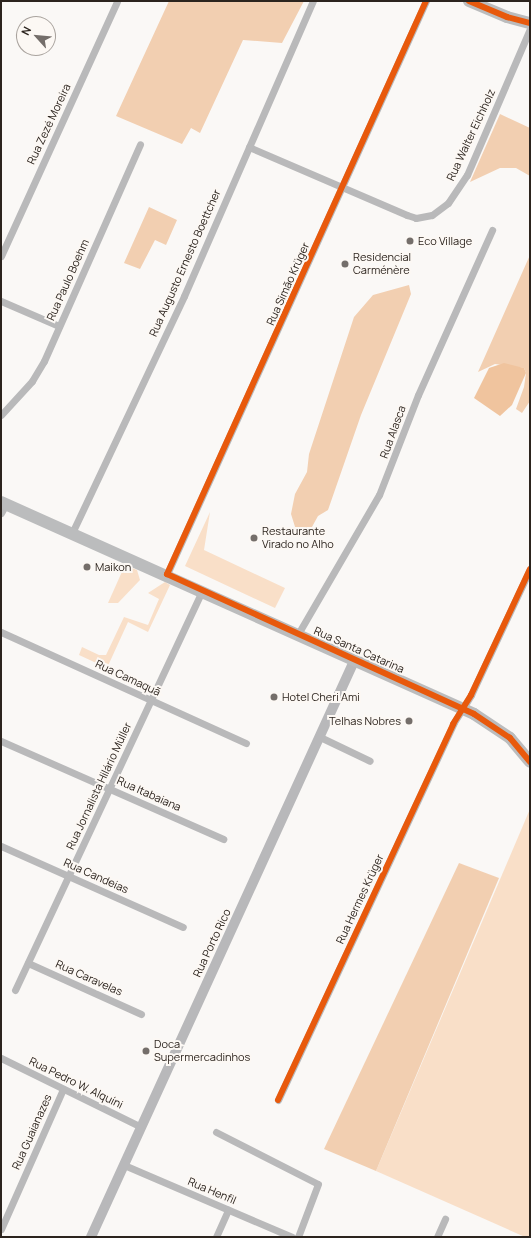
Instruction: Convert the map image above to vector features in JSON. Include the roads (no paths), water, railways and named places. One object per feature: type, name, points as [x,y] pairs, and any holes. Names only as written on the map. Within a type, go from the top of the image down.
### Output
[{"type":"main road","points":[[470,1],[507,17],[530,23]]},
{"type":"main road","name":"Rua Santa Catarina","points":[[3,506],[72,532],[463,708],[499,729],[518,745],[530,762]]},
{"type":"main road","name":"Rua Porto Rico","points":[[91,1237],[355,659]]},
{"type":"street","name":"Rua Zezé Moreira","points":[[1,256],[117,1]]},
{"type":"street","name":"Rua Augusto Ernesto Boettcher","points":[[72,532],[184,296],[313,1]]},
{"type":"street","name":"Rua Simão Krüger","points":[[167,574],[426,1]]},
{"type":"street","name":"Rua Walter Eichholz","points":[[249,147],[412,216],[425,217],[440,211],[455,195],[467,175],[530,29]]},
{"type":"street","name":"Rua Paulo Boehm","points":[[1,415],[38,372],[140,144]]},
{"type":"street","name":"Rua Alasca","points":[[298,634],[379,495],[418,395],[492,230]]},
{"type":"street","points":[[1,301],[59,326]]},
{"type":"street","name":"Rua Hermes Krüger","points":[[278,1100],[530,569]]},
{"type":"street","name":"Rua Jornalista Hilário Müller","points":[[15,990],[202,591]]},
{"type":"street","name":"Rua Camaquã","points":[[1,632],[246,743]]},
{"type":"street","points":[[320,736],[370,760]]},
{"type":"street","name":"Rua Itabaiana","points":[[1,741],[223,839]]},
{"type":"street","name":"Rua Candeias","points":[[1,846],[183,927]]},
{"type":"street","name":"Rua Caravelas","points":[[28,963],[141,1014]]},
{"type":"street","name":"Rua Pedro W. Alquíni","points":[[1,1058],[141,1127]]},
{"type":"street","name":"Rua Guaianazes","points":[[1,1229],[63,1089]]},
{"type":"street","points":[[216,1132],[318,1184],[298,1237]]},
{"type":"street","name":"Rua Henfil","points":[[124,1165],[292,1237]]},
{"type":"street","points":[[216,1237],[228,1210]]},
{"type":"street","points":[[437,1237],[446,1219]]},
{"type":"place","name":"Eco Village","points":[[410,241]]},
{"type":"place","name":"Residencial Carménère","points":[[345,264]]},
{"type":"place","name":"Restaurante Virado no Alho","points":[[254,538]]},
{"type":"place","name":"Maikon","points":[[87,567]]},
{"type":"place","name":"Hotel Cheri Ami","points":[[274,697]]},
{"type":"place","name":"Telhas Nobres","points":[[409,721]]},
{"type":"place","name":"Doca Supermercadinhos","points":[[146,1051]]}]
